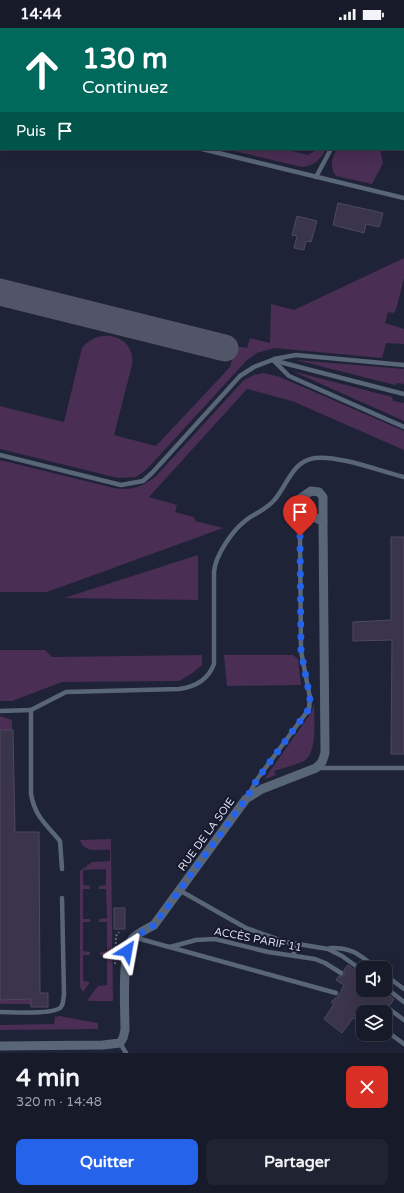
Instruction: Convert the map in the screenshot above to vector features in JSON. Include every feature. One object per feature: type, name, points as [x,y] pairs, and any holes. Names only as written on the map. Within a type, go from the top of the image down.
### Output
[{"type":"street","points":[[316,768],[322,762],[325,753],[323,521]]},
{"type":"street","name":"RUE DE LA SOIE","points":[[133,938],[154,925],[246,799],[262,789],[316,768]]},
{"type":"street","points":[[0,1046],[103,1045],[120,1043],[125,1030],[125,956],[128,946],[133,938]]},
{"type":"lane","points":[[206,150],[404,198]]},
{"type":"lane","points":[[316,177],[330,150]]},
{"type":"lane","points":[[0,455],[121,485],[143,481],[240,376],[254,367],[272,360],[296,355],[404,365]]},
{"type":"lane","points":[[272,360],[404,394]]},
{"type":"lane","points":[[272,360],[289,376],[404,427]]},
{"type":"lane","points":[[0,711],[31,710],[66,692],[190,688],[202,681],[211,672],[214,664],[214,572],[217,559],[234,532],[245,520],[266,508],[276,498],[293,471],[300,464],[314,458],[330,458],[404,476]]},
{"type":"lane","points":[[246,799],[258,778],[309,709],[310,698],[301,651],[300,536]]},
{"type":"lane","points":[[31,710],[31,794],[33,807],[40,820],[60,840],[62,869]]},
{"type":"lane","points":[[316,768],[404,768]]},
{"type":"lane","points":[[179,890],[246,928],[286,942],[346,949],[355,952],[367,961]]},
{"type":"lane","points":[[0,1012],[49,1012],[60,1008],[62,1005],[64,995],[62,898]]},
{"type":"lane","name":"ACCÈS PARIF 11","points":[[133,938],[336,993]]},
{"type":"lane","name":"ACCÈS PARIF 11","points":[[170,947],[196,940],[215,939],[268,952],[320,961],[341,973]]},
{"type":"lane","points":[[292,955],[298,944]]},
{"type":"lane","points":[[328,948],[356,966]]},
{"type":"lane","points":[[392,980],[404,989]]},
{"type":"lane","points":[[392,993],[404,1002]]},
{"type":"lane","points":[[392,1011],[404,1020]]},
{"type":"lane","points":[[392,1035],[404,1044]]},
{"type":"lane","points":[[120,1043],[126,1053]]},
{"type":"shaded area","points":[[230,150],[287,150],[308,155],[316,150],[325,150],[317,161],[302,167]]},
{"type":"shaded area","points":[[337,150],[380,150],[383,163],[372,184],[336,176],[332,169]]},
{"type":"shaded area","points":[[404,258],[404,278],[396,310],[393,313],[388,312],[385,323],[404,329],[404,344],[386,343],[382,358],[274,348],[257,353],[246,361],[147,469],[136,477],[118,478],[0,449],[0,406],[64,422],[82,348],[89,341],[98,337],[106,336],[115,337],[122,341],[128,347],[132,355],[132,365],[114,435],[156,446],[230,367],[236,346],[247,348],[250,338],[270,343],[271,304],[294,310]]},
{"type":"shaded area","points":[[296,360],[404,369],[404,384],[398,383],[395,385]]},
{"type":"shaded area","points":[[292,371],[392,397],[393,401],[404,403],[404,421]]},
{"type":"shaded area","points":[[264,373],[280,377],[404,431],[404,450],[292,401],[247,389],[149,497],[177,505],[175,512],[194,517],[195,521],[223,528],[47,592],[0,592],[0,460],[114,488],[126,489],[137,487],[147,483],[157,475],[244,380],[254,375]]},
{"type":"shaded area","points":[[198,555],[198,600],[64,598]]},
{"type":"shaded area","points":[[0,650],[45,650],[52,657],[202,655],[202,665],[179,681],[62,682],[12,701],[0,701]]},
{"type":"shaded area","points":[[224,655],[293,655],[298,659],[301,685],[227,686]]},
{"type":"shaded area","points":[[314,704],[315,726],[313,743],[308,757],[304,761],[274,771],[276,775],[265,779],[311,713]]},
{"type":"shaded area","points":[[0,716],[12,720],[12,730],[0,730]]},
{"type":"shaded area","points":[[111,839],[113,1001],[89,1001],[88,999],[98,986],[107,985],[107,955],[100,955],[100,952],[107,951],[107,922],[99,922],[99,919],[107,918],[106,889],[99,889],[99,886],[106,885],[106,869],[83,870],[83,885],[90,886],[90,889],[83,889],[83,919],[90,919],[90,922],[83,922],[83,951],[90,952],[90,955],[83,955],[83,981],[90,982],[83,992],[80,987],[80,871],[92,862],[110,861],[110,850],[88,849],[80,840]]},
{"type":"shaded area","points":[[31,999],[31,1006],[29,1004],[0,1004],[0,1000]]},
{"type":"shaded area","points":[[59,1016],[98,1023],[98,1029],[0,1030],[0,1025],[54,1024],[55,1017]]},
{"type":"building","points":[[338,203],[383,213],[379,227],[366,224],[364,233],[333,225]]},
{"type":"building","points":[[297,216],[317,221],[311,242],[306,241],[304,250],[294,248],[297,236],[292,235]]},
{"type":"building","points":[[391,537],[404,537],[404,754],[391,754],[392,640],[353,641],[353,622],[391,620]]},
{"type":"building","points":[[0,730],[13,730],[15,832],[39,832],[40,993],[48,993],[48,1007],[31,1007],[31,999],[0,1000]]},
{"type":"building","points":[[114,908],[125,908],[125,929],[114,929]]},
{"type":"building","points":[[348,965],[356,971],[356,997],[391,997],[394,999],[390,1005],[356,1005],[356,1020],[353,1018],[342,1033],[324,1019],[334,1004],[331,1002],[339,995],[344,985],[336,980],[339,976],[344,975],[344,970]]},
{"type":"taxiway","points":[[0,292],[225,348]]},
{"type":"route","points":[[127,951],[130,941],[133,938],[154,925],[246,799],[258,778],[309,709],[310,698],[301,651],[300,536]]}]
